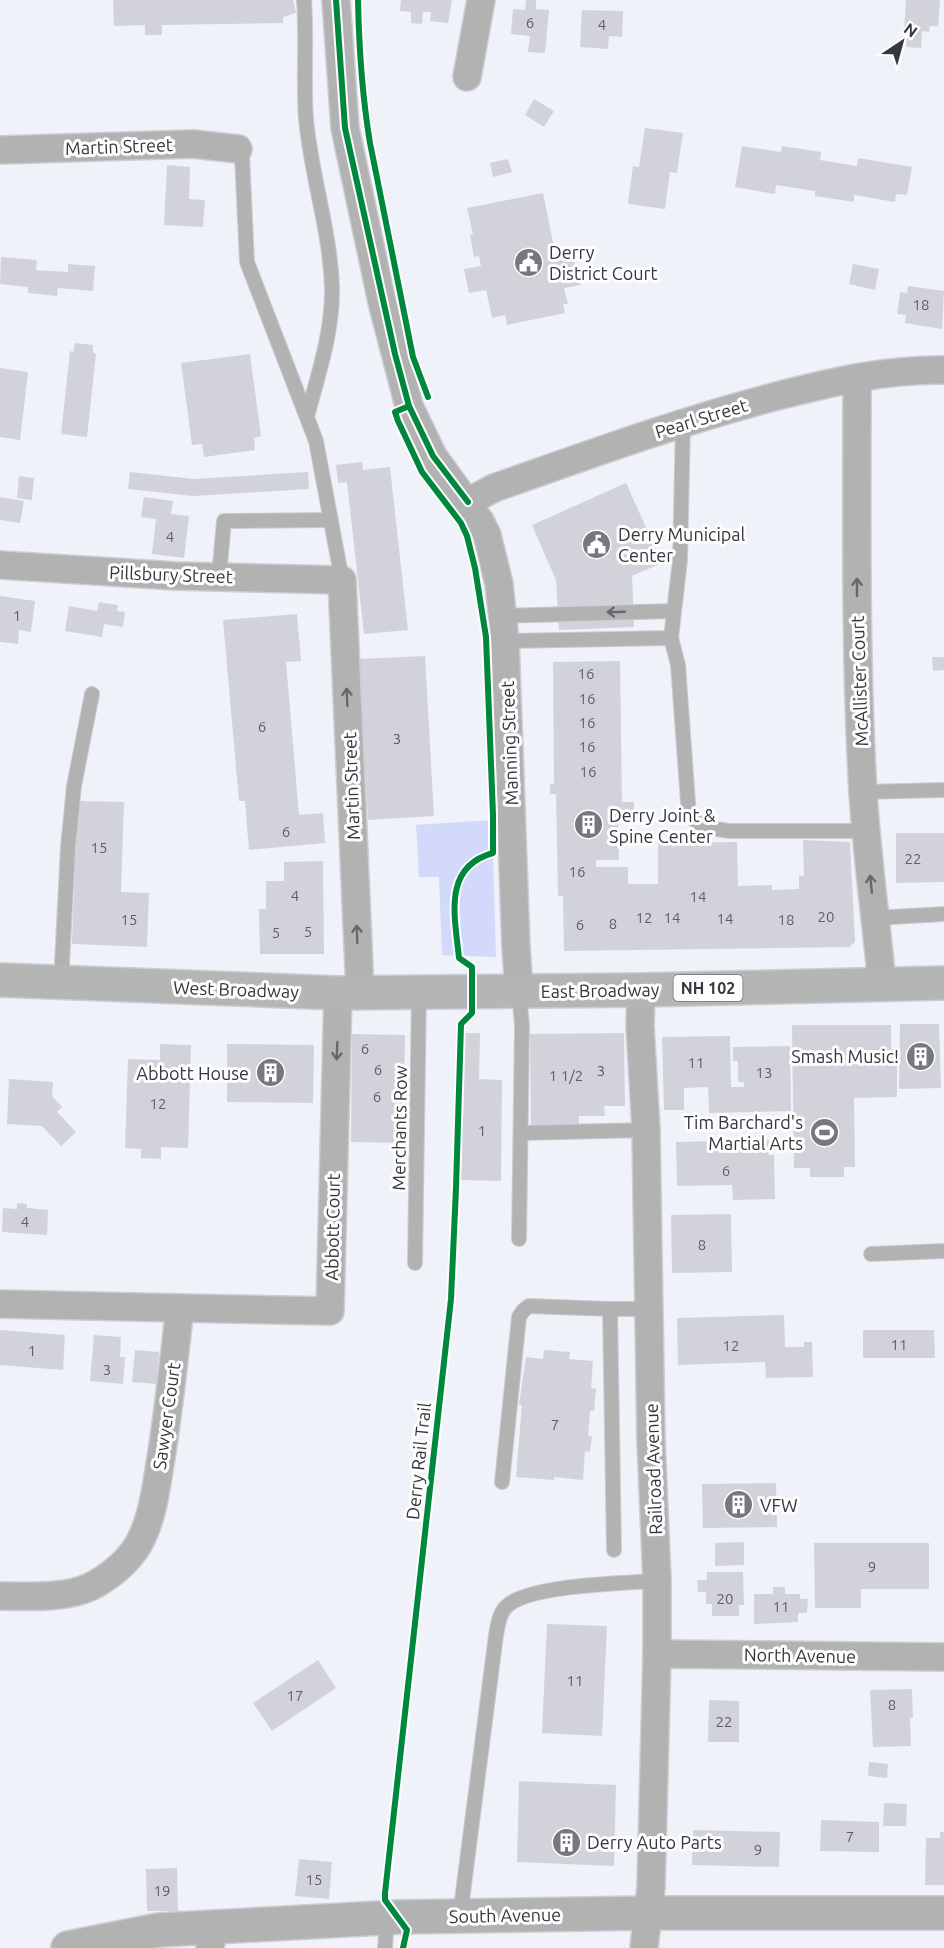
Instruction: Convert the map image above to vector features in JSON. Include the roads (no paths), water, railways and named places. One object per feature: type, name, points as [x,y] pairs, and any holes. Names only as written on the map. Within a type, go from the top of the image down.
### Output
[{"type":"main road","name":"West Broadway","points":[[0,980],[349,992],[471,991]]},
{"type":"main road","name":"East Broadway","points":[[471,991],[640,990],[944,983]]},
{"type":"street","name":"Manning Street","points":[[336,0],[345,128],[395,354],[409,406],[433,456],[468,502],[487,535],[499,584],[504,629],[519,991]]},
{"type":"street","points":[[467,77],[481,0]]},
{"type":"street","name":"Martin Street","points":[[0,150],[193,144],[238,149]]},
{"type":"street","name":"Pearl Street","points":[[468,502],[494,488],[683,422],[804,389],[857,378],[890,372],[944,370]]},
{"type":"street","name":"McAllister Court","points":[[857,378],[857,640],[863,792],[882,984]]},
{"type":"street","name":"Pillsbury Street","points":[[0,565],[176,576],[342,580]]},
{"type":"street","name":"Martin Street","points":[[342,580],[349,992]]},
{"type":"street","name":"Railroad Avenue","points":[[640,990],[646,1130],[648,1309],[657,1581],[651,1887],[644,1948]]},
{"type":"street","name":"Abbott Court","points":[[180,1308],[330,1311],[332,1202],[349,992]]},
{"type":"street","points":[[0,1304],[180,1308]]},
{"type":"street","name":"Sawyer Court","points":[[0,1596],[64,1594],[89,1587],[109,1576],[137,1546],[147,1525],[154,1500],[167,1424],[180,1308]]},
{"type":"street","name":"North Avenue","points":[[657,1654],[944,1657]]},
{"type":"street","name":"South Avenue","points":[[68,1948],[159,1930],[212,1938],[386,1933],[460,1916],[648,1913],[944,1913]]},
{"type":"lane","points":[[304,0],[306,116],[328,246],[332,288],[328,334],[307,417]]},
{"type":"lane","points":[[238,149],[242,156],[248,262],[307,417],[321,462],[342,580]]},
{"type":"lane","points":[[683,422],[680,560],[671,638],[678,665],[689,816],[697,824],[730,831],[866,831]]},
{"type":"lane","points":[[219,576],[224,521],[330,520]]},
{"type":"lane","points":[[504,629],[674,611]]},
{"type":"lane","points":[[504,629],[671,638]]},
{"type":"lane","points":[[60,983],[74,786],[92,694]]},
{"type":"lane","points":[[863,792],[944,790]]},
{"type":"lane","points":[[875,918],[944,914]]},
{"type":"lane","points":[[519,991],[522,1026],[519,1239]]},
{"type":"lane","name":"Merchants Row","points":[[415,1263],[419,992]]},
{"type":"lane","points":[[521,1133],[646,1130]]},
{"type":"lane","points":[[871,1254],[944,1251]]},
{"type":"lane","points":[[502,1482],[519,1317],[523,1311],[529,1306],[648,1309]]},
{"type":"lane","points":[[610,1309],[614,1550]]},
{"type":"lane","points":[[460,1916],[495,1635],[499,1619],[506,1607],[517,1598],[539,1592],[657,1581]]},
{"type":"place","name":"Derry District Court","points":[[528,262]]},
{"type":"place","name":"Derry Municipal Center","points":[[597,544]]},
{"type":"place","name":"Derry Joint & Spine Center","points":[[588,825]]},
{"type":"place","name":"Smash Music!","points":[[920,1056]]},
{"type":"place","name":"Abbott House","points":[[270,1073]]},
{"type":"place","name":"Tim Barchard's Martial Arts","points":[[824,1132]]},
{"type":"place","name":"VFW","points":[[739,1505]]},
{"type":"place","name":"Derry Auto Parts","points":[[566,1842]]}]
